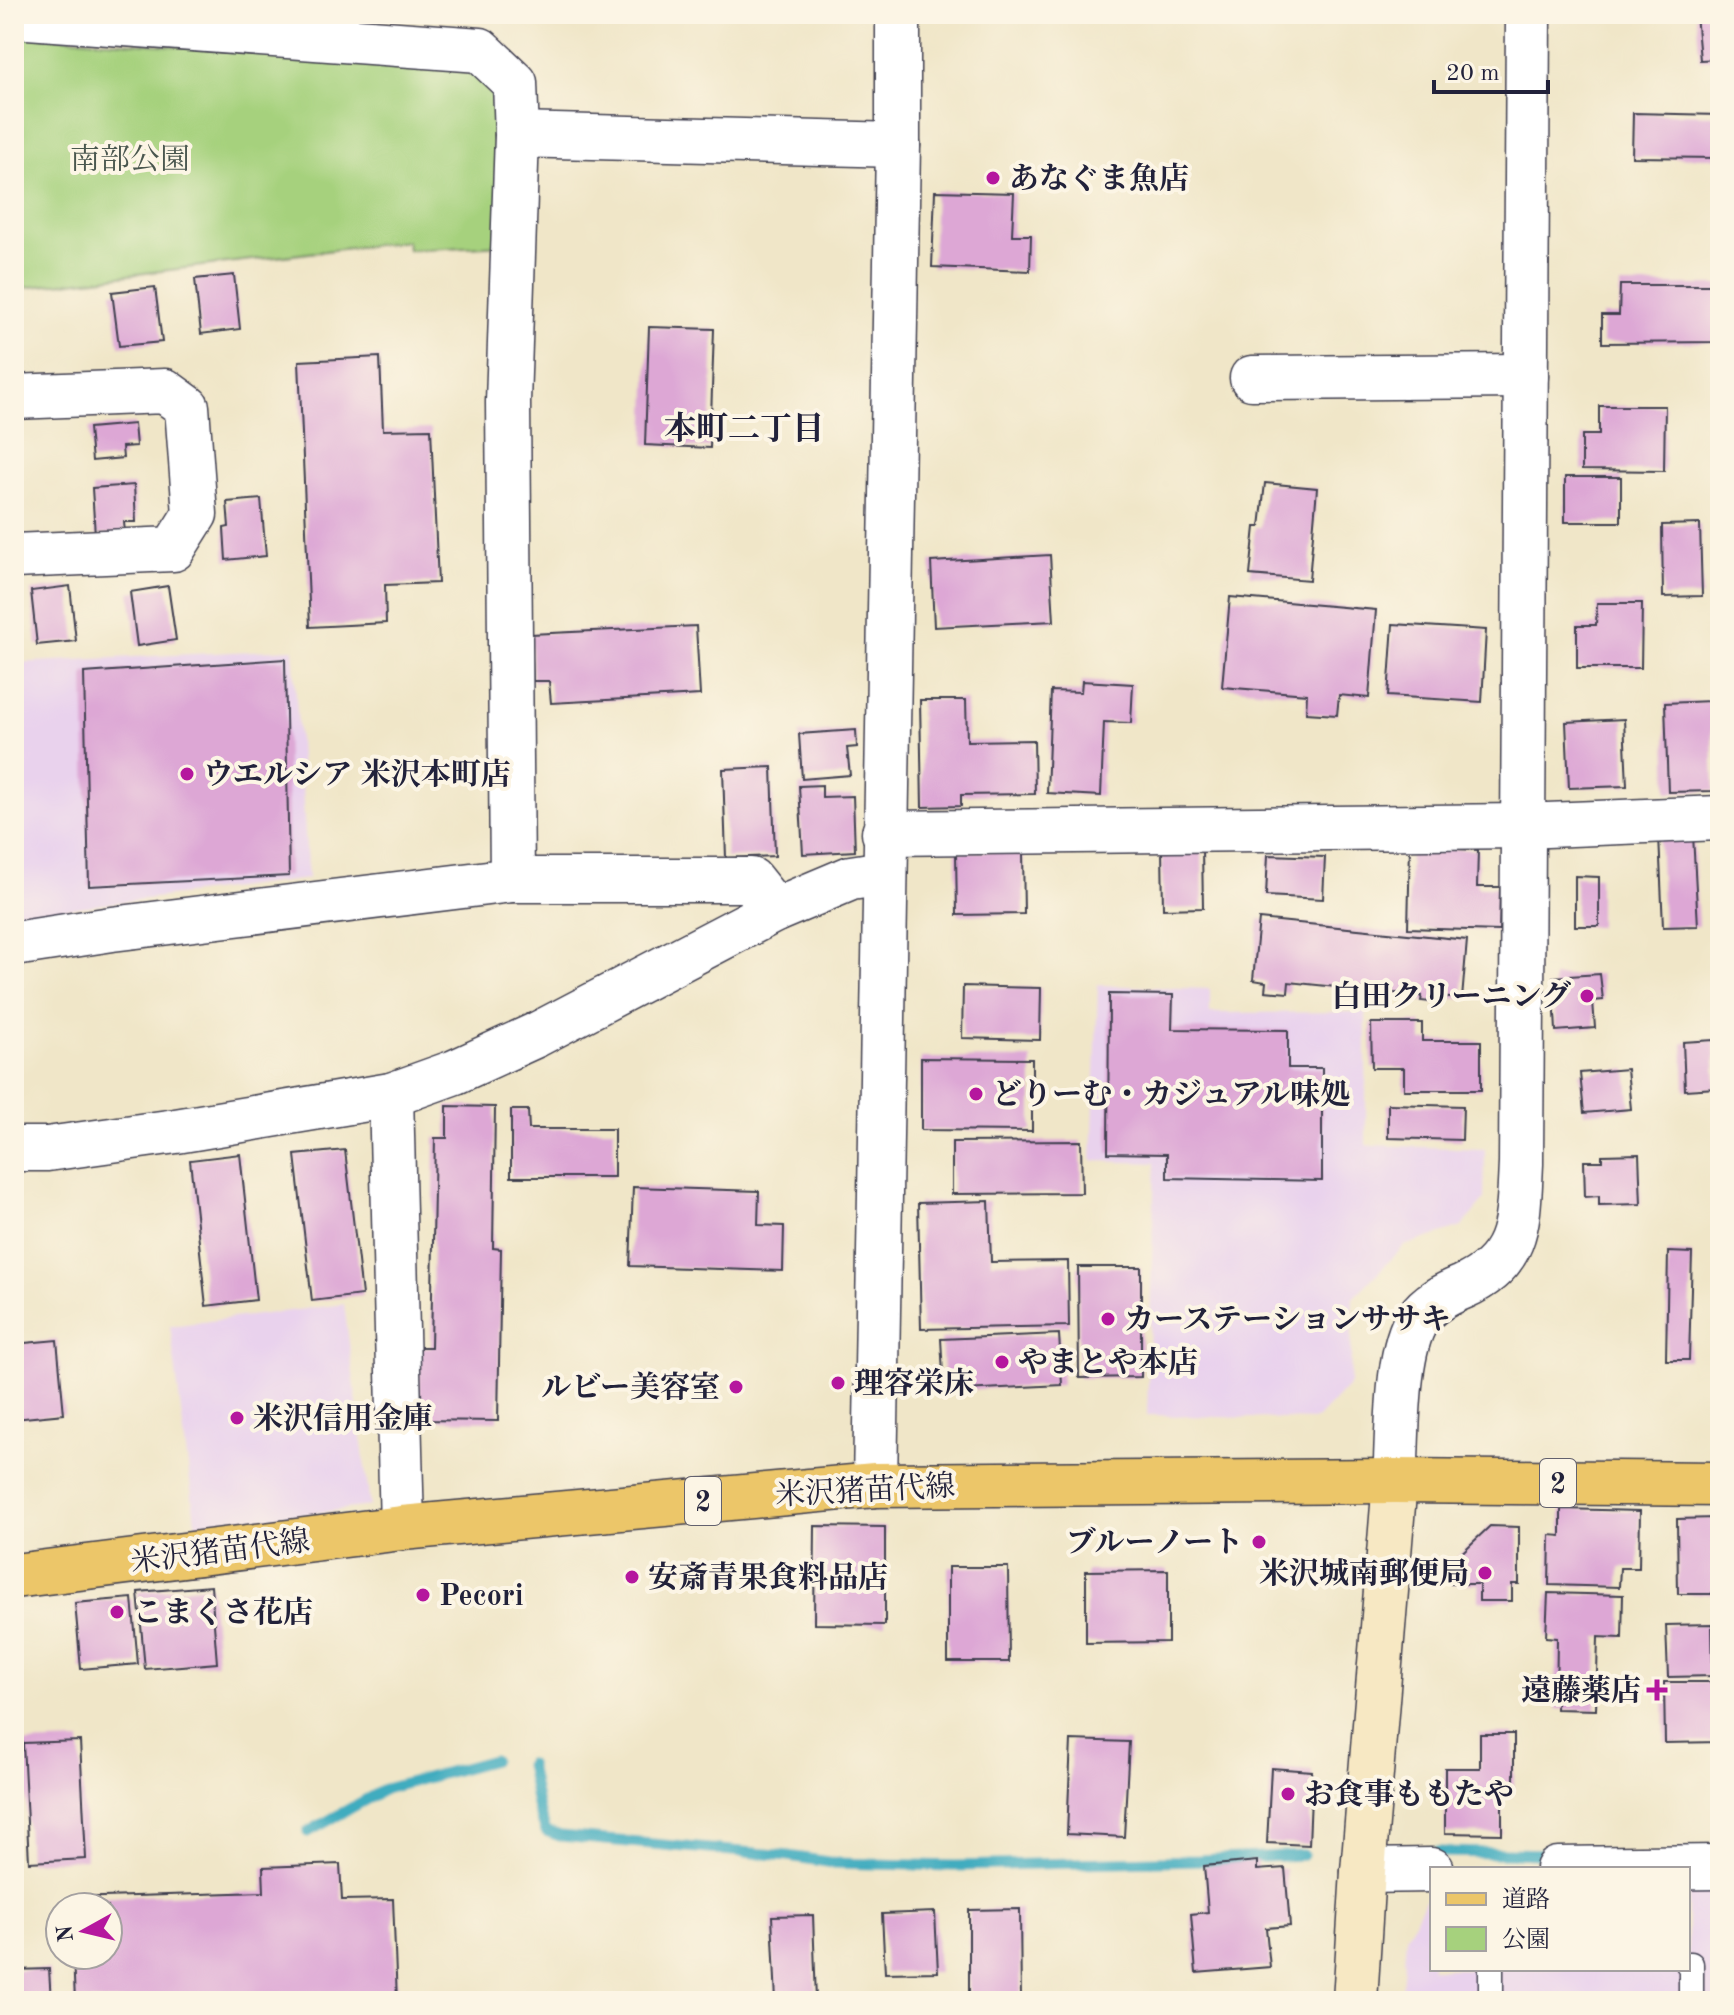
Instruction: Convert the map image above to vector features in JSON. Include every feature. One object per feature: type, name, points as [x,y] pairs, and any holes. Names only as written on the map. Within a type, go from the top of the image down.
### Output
[{"type":"main road","name":"米沢猪苗代線","points":[[14,1576],[402,1528],[875,1485],[1395,1481],[1720,1484]]},
{"type":"main road","points":[[1355,2001],[1395,1481]]},
{"type":"street","points":[[875,1485],[898,14]]},
{"type":"street","points":[[1395,1481],[1402,1377],[1407,1342],[1418,1317],[1440,1297],[1476,1281],[1497,1266],[1511,1246],[1518,1221],[1521,1164],[1528,14]]},
{"type":"street","points":[[14,16],[480,50],[515,83],[517,135],[508,402],[512,880]]},
{"type":"street","points":[[517,135],[898,145]]},
{"type":"street","points":[[1252,378],[1526,376]]},
{"type":"street","points":[[14,397],[165,391],[187,407],[195,514],[173,549],[14,556]]},
{"type":"street","points":[[14,1149],[47,1149],[162,1133],[391,1095],[455,1072],[536,1035],[775,910],[851,878],[884,853],[1720,818]]},
{"type":"street","points":[[14,944],[512,880],[751,880],[775,910]]},
{"type":"street","points":[[391,1095],[402,1528]]},
{"type":"street","points":[[1690,1867],[1720,1867]]},
{"type":"street","points":[[1363,1871],[1430,1870]]},
{"type":"lane","points":[[1690,1964],[1691,2001]]},
{"type":"lane","points":[[1491,1971],[1491,2001]]},
{"type":"shaded area","name":"ウエルシア 米沢本町店","points":[[293,649],[308,879],[14,915],[14,663]]},
{"type":"shaded area","points":[[1098,985],[1210,989],[1210,1013],[1366,1012],[1366,1145],[1485,1149],[1484,1200],[1462,1227],[1404,1246],[1353,1298],[1350,1384],[1316,1420],[1147,1415],[1155,1163],[1092,1161]]},
{"type":"shaded area","points":[[344,1304],[370,1506],[196,1528],[170,1326]]},
{"type":"shaded area","points":[[1690,1888],[1720,1888],[1720,2001],[1401,2001],[1406,1937],[1430,1891],[1430,1971],[1690,1971]]},
{"type":"green space","name":"南部公園","points":[[14,34],[479,69],[500,89],[504,245],[408,250],[407,241],[14,289]]},
{"type":"building","points":[[1696,14],[1720,14],[1720,59],[1700,60]]},
{"type":"building","points":[[1633,113],[1720,115],[1720,158],[1632,157]]},
{"type":"building","points":[[935,191],[1014,193],[1012,235],[1031,235],[1030,271],[932,267]]},
{"type":"building","points":[[234,275],[240,329],[201,334],[195,279]]},
{"type":"building","points":[[1620,285],[1720,285],[1720,342],[1602,343],[1602,315],[1619,315]]},
{"type":"building","points":[[155,287],[162,342],[119,346],[112,292]]},
{"type":"building","points":[[649,327],[714,329],[710,448],[645,445]]},
{"type":"building","points":[[380,357],[383,430],[431,429],[438,583],[385,585],[386,623],[310,627],[299,361]]},
{"type":"building","points":[[1599,406],[1665,406],[1664,471],[1582,470],[1582,435],[1599,435]]},
{"type":"building","points":[[134,424],[136,446],[122,447],[123,458],[92,461],[89,428]]},
{"type":"building","points":[[1565,477],[1621,477],[1621,522],[1565,522]]},
{"type":"building","points":[[1265,483],[1317,488],[1309,580],[1250,575],[1255,527],[1260,527]]},
{"type":"building","points":[[134,485],[136,522],[124,522],[125,533],[95,535],[92,488]]},
{"type":"building","points":[[261,499],[266,556],[226,560],[224,528],[229,527],[227,502]]},
{"type":"building","points":[[1700,524],[1702,596],[1663,597],[1662,525]]},
{"type":"building","points":[[1050,555],[1054,621],[934,627],[931,562]]},
{"type":"building","points":[[70,586],[76,641],[37,645],[31,591]]},
{"type":"building","points":[[168,586],[176,640],[137,646],[130,592]]},
{"type":"building","points":[[1230,597],[1376,610],[1369,698],[1339,695],[1337,715],[1306,713],[1307,694],[1222,687]]},
{"type":"building","points":[[1597,603],[1642,603],[1641,668],[1577,668],[1577,625],[1596,625]]},
{"type":"building","points":[[1393,624],[1486,630],[1482,702],[1388,696]]},
{"type":"building","points":[[696,626],[700,695],[551,703],[549,681],[533,681],[531,634]]},
{"type":"building","name":"ウエルシア 米沢本町店","points":[[285,659],[289,876],[89,886],[84,673]]},
{"type":"building","points":[[1082,681],[1133,684],[1131,723],[1104,722],[1101,796],[1047,793],[1051,691],[1081,692]]},
{"type":"building","points":[[920,700],[966,700],[967,741],[1034,740],[1035,794],[961,795],[961,806],[922,807]]},
{"type":"building","points":[[1711,701],[1714,791],[1668,792],[1665,703]]},
{"type":"building","points":[[1624,719],[1627,786],[1569,788],[1566,722]]},
{"type":"building","points":[[856,730],[857,747],[847,748],[850,775],[802,779],[799,734]]},
{"type":"building","points":[[772,767],[775,856],[726,858],[723,769]]},
{"type":"building","points":[[822,785],[822,797],[853,796],[855,851],[803,854],[799,786]]},
{"type":"building","points":[[1693,835],[1698,926],[1663,927],[1659,836]]},
{"type":"building","points":[[1410,847],[1478,850],[1477,887],[1500,887],[1499,931],[1408,928]]},
{"type":"building","points":[[1202,848],[1203,908],[1163,909],[1162,849]]},
{"type":"building","points":[[1023,851],[1024,914],[957,915],[956,852]]},
{"type":"building","points":[[1268,855],[1325,857],[1323,899],[1266,896]]},
{"type":"building","points":[[1575,876],[1599,877],[1599,926],[1575,926]]},
{"type":"building","points":[[1259,919],[1467,940],[1462,999],[1439,997],[1438,1003],[1421,1001],[1422,996],[1289,982],[1288,993],[1265,991],[1266,982],[1253,980]]},
{"type":"building","points":[[1600,974],[1603,1000],[1593,1001],[1595,1028],[1556,1031],[1553,977]]},
{"type":"building","points":[[963,986],[1041,988],[1040,1040],[962,1038]]},
{"type":"building","points":[[1109,994],[1173,995],[1172,1029],[1288,1030],[1288,1068],[1322,1068],[1322,1181],[1167,1178],[1167,1154],[1108,1153]]},
{"type":"building","points":[[1371,1023],[1422,1023],[1422,1041],[1481,1041],[1481,1090],[1404,1090],[1404,1068],[1372,1068]]},
{"type":"building","points":[[1714,1040],[1716,1088],[1685,1090],[1683,1042]]},
{"type":"building","name":"どりーむ・カジュアル味処","points":[[921,1058],[1032,1059],[1032,1131],[921,1130]]},
{"type":"building","points":[[1627,1069],[1631,1109],[1584,1113],[1580,1073]]},
{"type":"building","points":[[1388,1104],[1463,1106],[1462,1140],[1388,1138]]},
{"type":"building","points":[[447,1106],[495,1107],[493,1248],[501,1249],[498,1421],[419,1420],[420,1347],[431,1347],[435,1138],[447,1138]]},
{"type":"building","points":[[511,1110],[528,1110],[529,1129],[614,1129],[614,1177],[511,1177]]},
{"type":"building","points":[[1081,1141],[1082,1193],[952,1194],[952,1142]]},
{"type":"building","points":[[345,1150],[362,1295],[312,1301],[295,1155]]},
{"type":"building","points":[[240,1154],[256,1300],[206,1306],[190,1160]]},
{"type":"building","points":[[1639,1154],[1641,1204],[1599,1205],[1599,1196],[1585,1197],[1584,1161],[1602,1161],[1602,1155]]},
{"type":"building","points":[[633,1187],[759,1191],[758,1225],[784,1226],[783,1271],[630,1266]]},
{"type":"building","points":[[989,1201],[991,1262],[1068,1261],[1069,1326],[921,1329],[918,1203]]},
{"type":"building","points":[[1668,1252],[1692,1253],[1689,1360],[1666,1360]]},
{"type":"building","points":[[1078,1267],[1141,1267],[1141,1377],[1079,1378]]},
{"type":"building","name":"やまとや本店","points":[[1059,1334],[1062,1385],[944,1391],[941,1339]]},
{"type":"building","points":[[57,1340],[64,1414],[14,1419],[14,1344]]},
{"type":"building","points":[[1561,1509],[1640,1511],[1639,1568],[1620,1568],[1619,1587],[1549,1585],[1550,1535],[1561,1536]]},
{"type":"building","points":[[1715,1518],[1716,1594],[1678,1594],[1677,1519]]},
{"type":"building","points":[[815,1526],[885,1527],[885,1625],[814,1624]]},
{"type":"building","name":"米沢城南郵便局","points":[[1490,1526],[1519,1527],[1519,1584],[1512,1584],[1512,1601],[1479,1601],[1479,1584],[1451,1584],[1451,1563]]},
{"type":"building","points":[[948,1567],[1008,1567],[1009,1662],[948,1662]]},
{"type":"building","points":[[1168,1570],[1168,1642],[1086,1643],[1086,1571]]},
{"type":"building","points":[[211,1586],[217,1663],[145,1669],[138,1592]]},
{"type":"building","points":[[1548,1593],[1623,1595],[1622,1638],[1598,1637],[1596,1710],[1556,1709],[1557,1638],[1546,1637]]},
{"type":"building","points":[[132,1598],[138,1664],[81,1669],[75,1603]]},
{"type":"building","points":[[1712,1624],[1713,1676],[1668,1677],[1666,1625]]},
{"type":"building","points":[[1664,1682],[1720,1682],[1720,1742],[1665,1743]]},
{"type":"building","points":[[1480,1734],[1514,1734],[1514,1789],[1502,1789],[1502,1834],[1445,1833],[1445,1768],[1480,1768]]},
{"type":"building","points":[[1071,1740],[1129,1742],[1124,1837],[1067,1834]]},
{"type":"building","points":[[80,1741],[86,1859],[29,1862],[23,1743]]},
{"type":"building","points":[[1271,1768],[1312,1771],[1309,1845],[1267,1843]]},
{"type":"building","points":[[1257,1861],[1257,1870],[1285,1868],[1290,1926],[1266,1928],[1270,1967],[1196,1973],[1191,1914],[1208,1912],[1204,1866]]},
{"type":"building","points":[[340,1864],[342,1900],[393,1899],[397,2001],[75,2001],[74,1971],[124,1971],[124,1896],[264,1892],[263,1867]]},
{"type":"building","points":[[1020,1909],[1021,2001],[969,2001],[969,1910]]},
{"type":"building","points":[[935,1912],[938,1972],[885,1973],[882,1914]]},
{"type":"building","points":[[813,1915],[816,2001],[776,2001],[772,1916]]},
{"type":"building","points":[[14,1970],[49,1971],[51,2001],[14,2001]]},
{"type":"waterway","points":[[308,1832],[385,1789],[493,1760]]},
{"type":"waterway","points":[[529,1764],[538,1810],[546,1831],[560,1836],[789,1856],[834,1863],[955,1866],[1303,1855]]},
{"type":"waterway","points":[[1437,1852],[1558,1854]]},
{"type":"place","name":"あなぐま魚店","points":[[993,178]]},
{"type":"place","name":"ウエルシア 米沢本町店","points":[[187,774]]},
{"type":"place","name":"白田クリーニング","points":[[1587,996]]},
{"type":"place","name":"どりーむ・カジュアル味処","points":[[976,1094]]},
{"type":"place","name":"カーステーションササキ","points":[[1108,1319]]},
{"type":"place","name":"やまとや本店","points":[[1002,1362]]},
{"type":"place","name":"理容栄床","points":[[838,1383]]},
{"type":"place","name":"ルビー美容室","points":[[736,1387]]},
{"type":"place","name":"米沢信用金庫","points":[[237,1418]]},
{"type":"place","name":"ブルーノート","points":[[1259,1542]]},
{"type":"place","name":"米沢城南郵便局","points":[[1485,1573]]},
{"type":"place","name":"安斎青果食料品店","points":[[632,1577]]},
{"type":"place","name":"Pecori","points":[[423,1595]]},
{"type":"place","name":"こまくさ花店","points":[[117,1612]]},
{"type":"place","name":"遠藤薬店","points":[[1657,1690]]},
{"type":"place","name":"お食事ももたや","points":[[1288,1794]]},
{"type":"district","name":"本町二丁目","points":[[744,428]]}]
